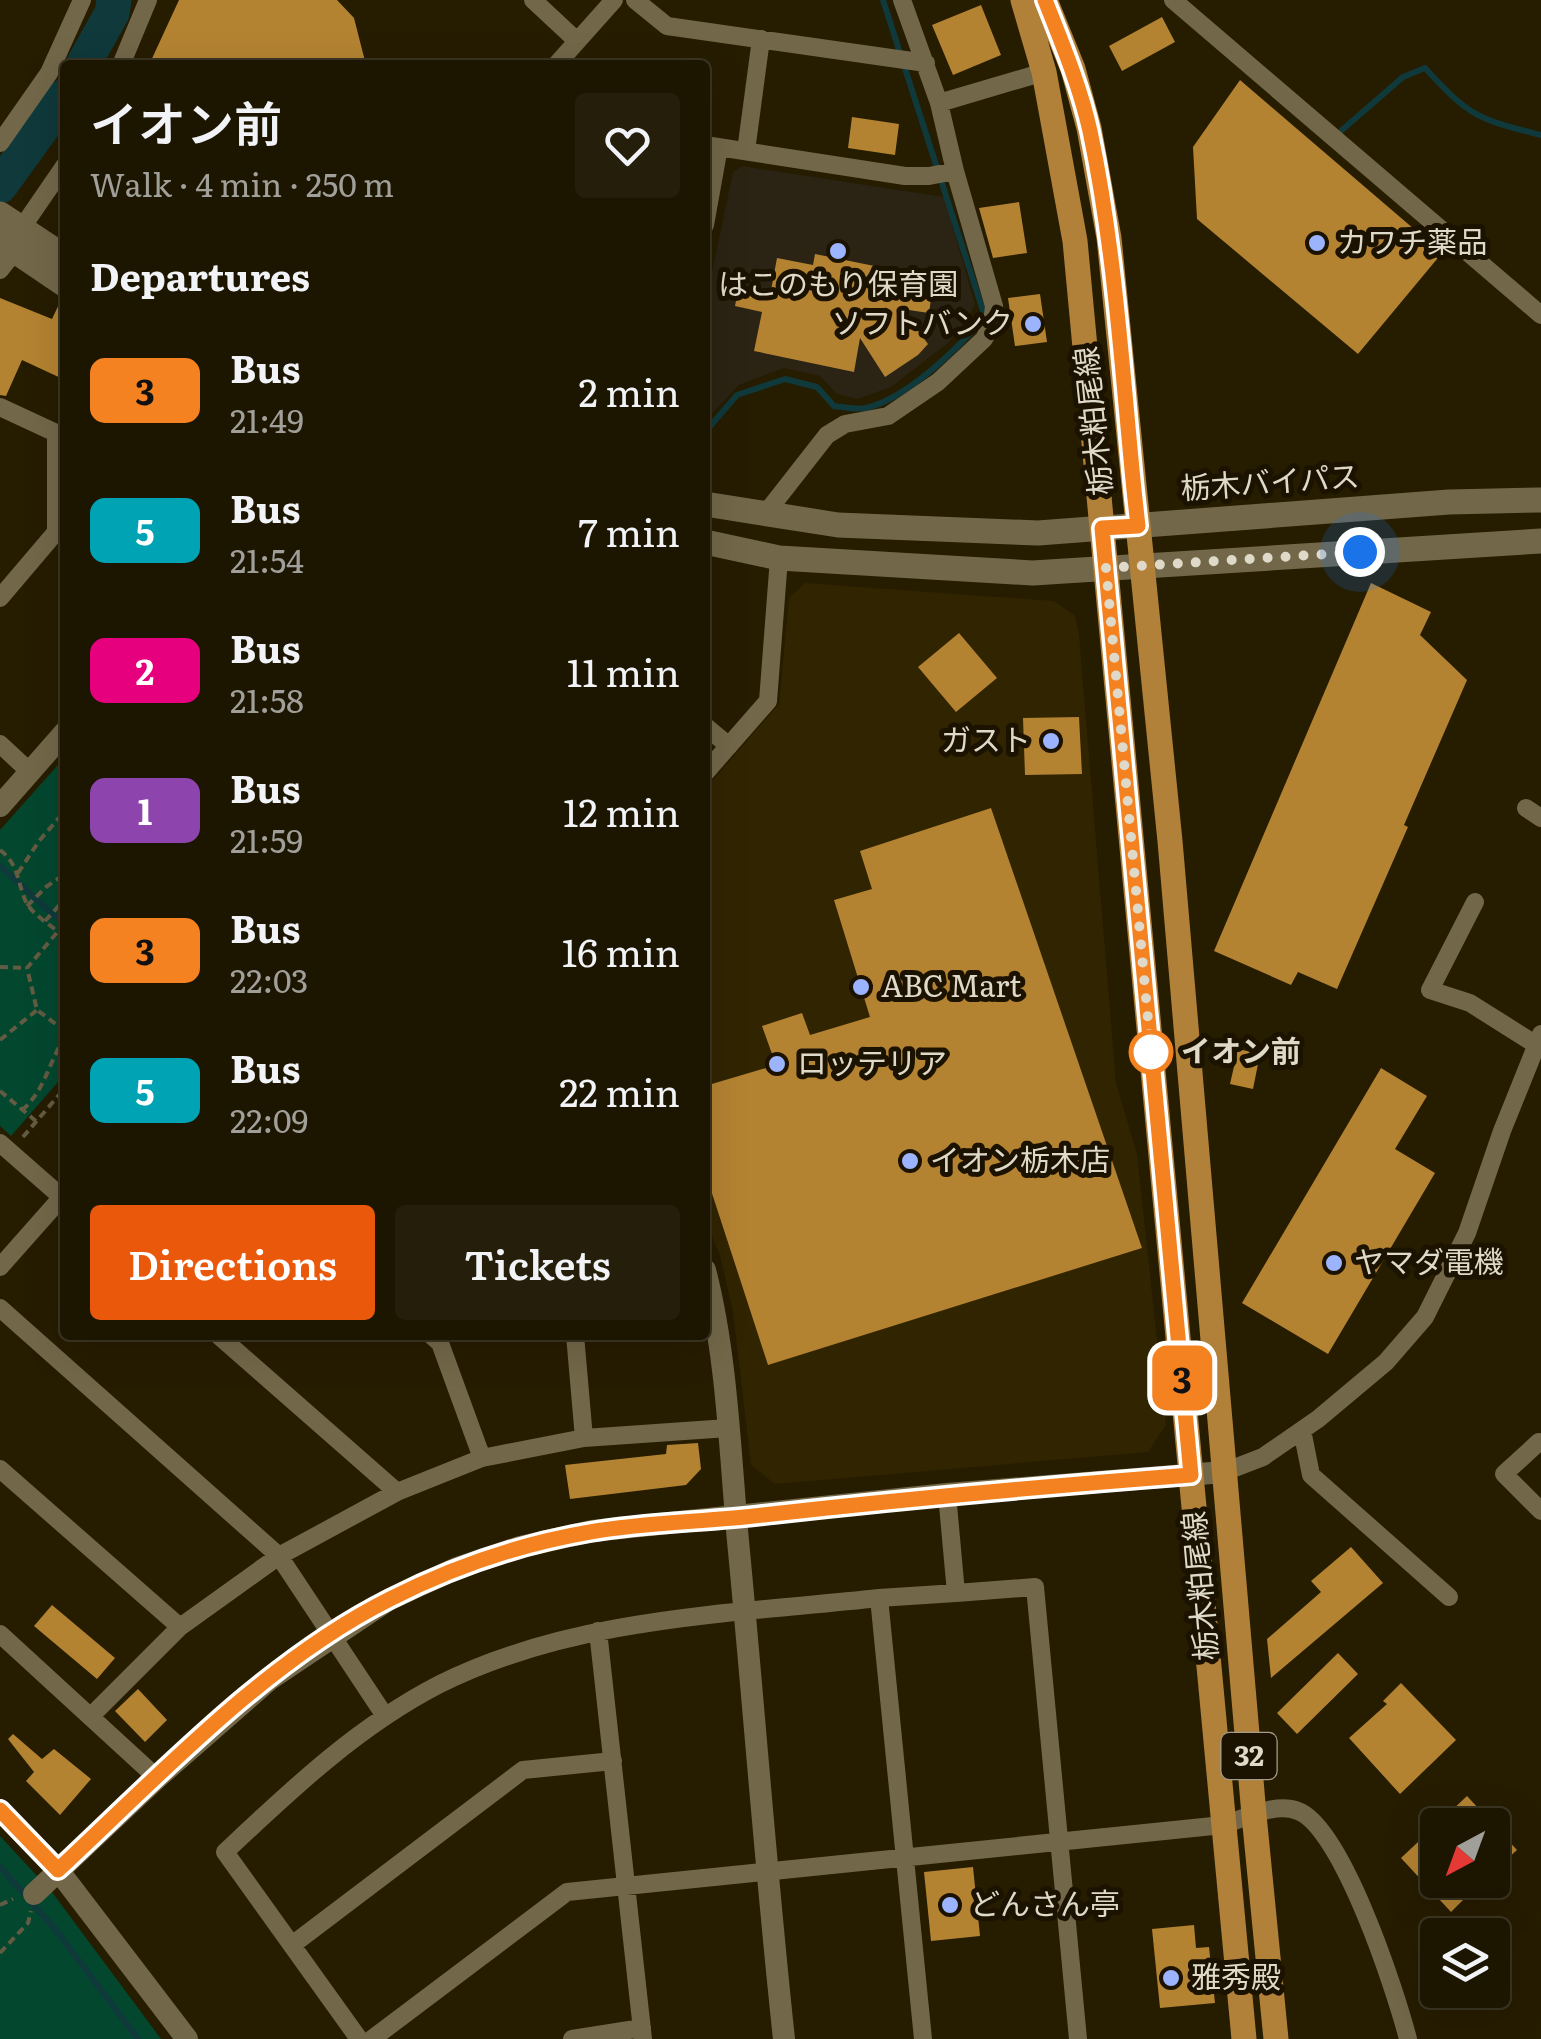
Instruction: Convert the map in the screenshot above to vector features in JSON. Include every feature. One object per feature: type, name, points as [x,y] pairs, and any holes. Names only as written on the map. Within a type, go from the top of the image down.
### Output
[{"type":"main road","name":"栃木粕尾線","points":[[1023,0],[1044,72],[1076,241],[1244,2039]]},
{"type":"main road","name":"栃木粕尾線","points":[[1045,0],[1073,69],[1090,128],[1109,238],[1170,841],[1276,2039]]},
{"type":"main road","points":[[8,239],[60,255]]},
{"type":"main road","points":[[8,239],[60,282]]},
{"type":"main road","name":"栃木バイパス","points":[[710,505],[838,526],[1038,533],[1449,502],[1541,500]]},
{"type":"main road","points":[[710,543],[779,558],[1033,573],[1541,540]]},
{"type":"street","points":[[0,143],[49,73],[82,0]]},
{"type":"street","points":[[123,60],[148,0]]},
{"type":"street","points":[[533,0],[577,40]]},
{"type":"street","points":[[560,60],[614,0]]},
{"type":"street","points":[[635,0],[668,26],[926,63]]},
{"type":"street","points":[[766,514],[827,434],[845,424],[888,416],[938,382],[984,339],[992,323],[994,306],[939,102],[902,0]]},
{"type":"street","points":[[1173,0],[1541,315]]},
{"type":"street","points":[[746,151],[761,39]]},
{"type":"street","points":[[939,102],[1044,72]]},
{"type":"street","points":[[712,146],[905,176],[955,171]]},
{"type":"street","points":[[8,239],[60,171]]},
{"type":"street","points":[[0,407],[56,433],[60,535],[3,588]]},
{"type":"street","points":[[710,768],[768,701],[779,558]]},
{"type":"street","points":[[710,730],[729,746]]},
{"type":"street","points":[[0,806],[60,738]]},
{"type":"street","points":[[0,744],[30,772]]},
{"type":"street","points":[[34,1894],[270,1679],[388,1600],[457,1568],[520,1547],[592,1531],[947,1494],[1224,1472],[1263,1457],[1386,1362],[1426,1317],[1467,1233],[1538,1039],[1470,1003],[1430,990],[1475,902]]},
{"type":"street","points":[[5,1147],[60,1195]]},
{"type":"street","points":[[0,1267],[60,1201]]},
{"type":"street","points":[[710,1293],[728,1428],[765,1870],[784,2039]]},
{"type":"street","points":[[0,1308],[279,1556],[386,1716]]},
{"type":"street","points":[[224,1340],[398,1492]]},
{"type":"street","points":[[436,1340],[482,1458]]},
{"type":"street","points":[[575,1340],[584,1438]]},
{"type":"street","points":[[92,1715],[180,1627],[279,1556],[398,1492],[482,1458],[584,1438],[728,1428]]},
{"type":"street","points":[[1302,1430],[1312,1475],[1449,1597]]},
{"type":"street","points":[[1539,1442],[1504,1474],[1541,1511]]},
{"type":"street","points":[[0,1469],[180,1627]]},
{"type":"street","points":[[947,1494],[956,1593]]},
{"type":"street","points":[[359,2039],[225,1852],[323,1760],[386,1716],[441,1684],[511,1655],[598,1631],[879,1598],[1035,1587],[1078,2039]]},
{"type":"street","points":[[879,1598],[923,2039]]},
{"type":"street","points":[[572,2039],[643,2034],[598,1631]]},
{"type":"street","points":[[0,1634],[157,1778]]},
{"type":"street","points":[[292,1946],[523,1770],[613,1762]]},
{"type":"street","points":[[372,2039],[567,1892],[1223,1824],[1280,1807],[1302,1812],[1329,1837],[1352,1882],[1408,2039]]},
{"type":"street","points":[[0,1810],[58,1870],[187,2039]]},
{"type":"path","points":[[18,873],[60,817]]},
{"type":"path","points":[[0,850],[18,873],[28,906],[58,932]]},
{"type":"path","points":[[28,906],[60,877]]},
{"type":"path","points":[[45,921],[60,904]]},
{"type":"path","points":[[27,968],[60,929]]},
{"type":"path","points":[[0,967],[27,968]]},
{"type":"path","points":[[27,968],[37,1010],[60,1030]]},
{"type":"path","points":[[0,1040],[37,1010]]},
{"type":"path","points":[[22,1110],[37,1098],[60,1045]]},
{"type":"path","points":[[0,1091],[36,1122]]},
{"type":"path","points":[[5,1147],[60,1093]]},
{"type":"path","points":[[0,1905],[34,1894],[28,1923],[0,1953]]},
{"type":"shaded area","name":"はこのもり保育園","points":[[742,166],[944,197],[975,304],[966,322],[948,343],[891,387],[858,399],[837,394],[820,376],[784,368],[739,385],[710,416],[710,281],[733,172]]},
{"type":"shaded area","points":[[805,583],[1054,601],[1075,616],[1116,1083],[1137,1154],[1166,1425],[1148,1452],[775,1484],[751,1465],[733,1312],[710,1231],[710,783],[779,704],[789,598]]},
{"type":"green space","points":[[60,763],[60,1080],[11,1136],[0,1126],[0,830]]},
{"type":"green space","points":[[0,1836],[52,1892],[161,2039],[0,2039]]},
{"type":"building","points":[[179,0],[337,0],[354,18],[365,60],[151,60]]},
{"type":"building","points":[[981,5],[1001,55],[953,75],[932,25]]},
{"type":"building","points":[[1162,17],[1175,42],[1122,71],[1109,46]]},
{"type":"building","name":"カワチ薬品","points":[[1240,80],[1442,253],[1358,354],[1197,219],[1193,147]]},
{"type":"building","points":[[852,117],[899,124],[895,155],[848,148]]},
{"type":"building","points":[[1019,202],[1027,253],[993,258],[979,208]]},
{"type":"building","name":"はこのもり保育園","points":[[815,254],[934,278],[929,313],[902,309],[928,344],[885,377],[860,338],[854,372],[754,351],[762,312],[735,306],[738,290],[770,296],[777,258],[813,265]]},
{"type":"building","points":[[1040,294],[1047,342],[1015,346],[1008,298]]},
{"type":"building","points":[[0,298],[52,319],[60,302],[60,378],[22,360],[6,396],[0,395]]},
{"type":"building","points":[[1371,583],[1431,612],[1420,635],[1467,680],[1337,989],[1298,972],[1291,985],[1214,951]]},
{"type":"building","points":[[959,633],[997,678],[956,712],[918,667]]},
{"type":"building","points":[[1079,717],[1082,774],[1025,775],[1023,718]]},
{"type":"building","points":[[991,808],[1142,1248],[768,1365],[710,1187],[710,1085],[776,1065],[762,1026],[802,1013],[810,1035],[870,1017],[834,900],[872,889],[860,851]]},
{"type":"building","points":[[1238,1049],[1260,1054],[1253,1089],[1230,1084]]},
{"type":"building","points":[[1381,1068],[1427,1096],[1395,1149],[1435,1173],[1328,1354],[1242,1303]]},
{"type":"building","points":[[698,1443],[701,1469],[686,1485],[570,1499],[565,1465],[666,1454],[667,1445]]},
{"type":"building","points":[[1351,1547],[1383,1583],[1271,1678],[1267,1639],[1321,1592],[1311,1581]]},
{"type":"building","points":[[52,1605],[115,1658],[97,1679],[34,1626]]},
{"type":"building","points":[[1338,1653],[1358,1674],[1297,1734],[1277,1713]]},
{"type":"building","points":[[1401,1683],[1456,1740],[1400,1794],[1349,1738],[1387,1704],[1383,1701]]},
{"type":"building","points":[[138,1689],[167,1720],[145,1742],[115,1711]]},
{"type":"building","points":[[13,1734],[42,1759],[54,1749],[91,1779],[60,1815],[26,1781],[34,1772],[8,1739]]},
{"type":"building","points":[[1467,1796],[1478,1808],[1454,1808]]},
{"type":"building","points":[[1420,1844],[1420,1879],[1401,1858]]},
{"type":"building","points":[[973,1867],[980,1936],[931,1941],[924,1872]]},
{"type":"building","points":[[1438,1898],[1465,1898],[1451,1912]]},
{"type":"building","points":[[1194,1925],[1196,1948],[1209,1947],[1215,2003],[1160,2008],[1152,1929]]},
{"type":"waterway","points":[[86,60],[112,13],[114,0]]},
{"type":"waterway","points":[[710,426],[737,395],[785,379],[817,387],[834,406],[862,409],[882,402],[931,370],[985,317],[883,0]]},
{"type":"waterway","points":[[1342,130],[1403,77],[1425,68],[1476,114],[1541,135]]},
{"type":"waterway","points":[[0,186],[60,103]]},
{"type":"waterway","points":[[0,866],[58,919]]},
{"type":"waterway","points":[[0,1867],[55,1929],[138,2039]]},
{"type":"bus line","name":"3","points":[[0,1810],[58,1870],[243,1701],[332,1634],[388,1600],[457,1568],[520,1547],[592,1531],[947,1494],[1191,1475],[1102,528],[1138,526],[1109,238],[1090,128],[1073,69],[1045,0]]},
{"type":"place","name":"カワチ薬品","points":[[1317,243]]},
{"type":"place","name":"はこのもり保育園","points":[[838,251]]},
{"type":"place","name":"ソフトバンク","points":[[1033,324]]},
{"type":"place","name":"ガスト","points":[[1051,741]]},
{"type":"place","name":"ABC Mart","points":[[861,987]]},
{"type":"place","name":"イオン前","points":[[1151,1052]]},
{"type":"place","name":"ロッテリア","points":[[777,1064]]},
{"type":"place","name":"イオン栃木店","points":[[910,1161]]},
{"type":"place","name":"ヤマダ電機","points":[[1334,1263]]},
{"type":"place","name":"どんさん亭","points":[[950,1905]]},
{"type":"place","name":"雅秀殿","points":[[1171,1978]]},
{"type":"route","points":[[1151,1052],[1106,568],[1360,552]]}]
